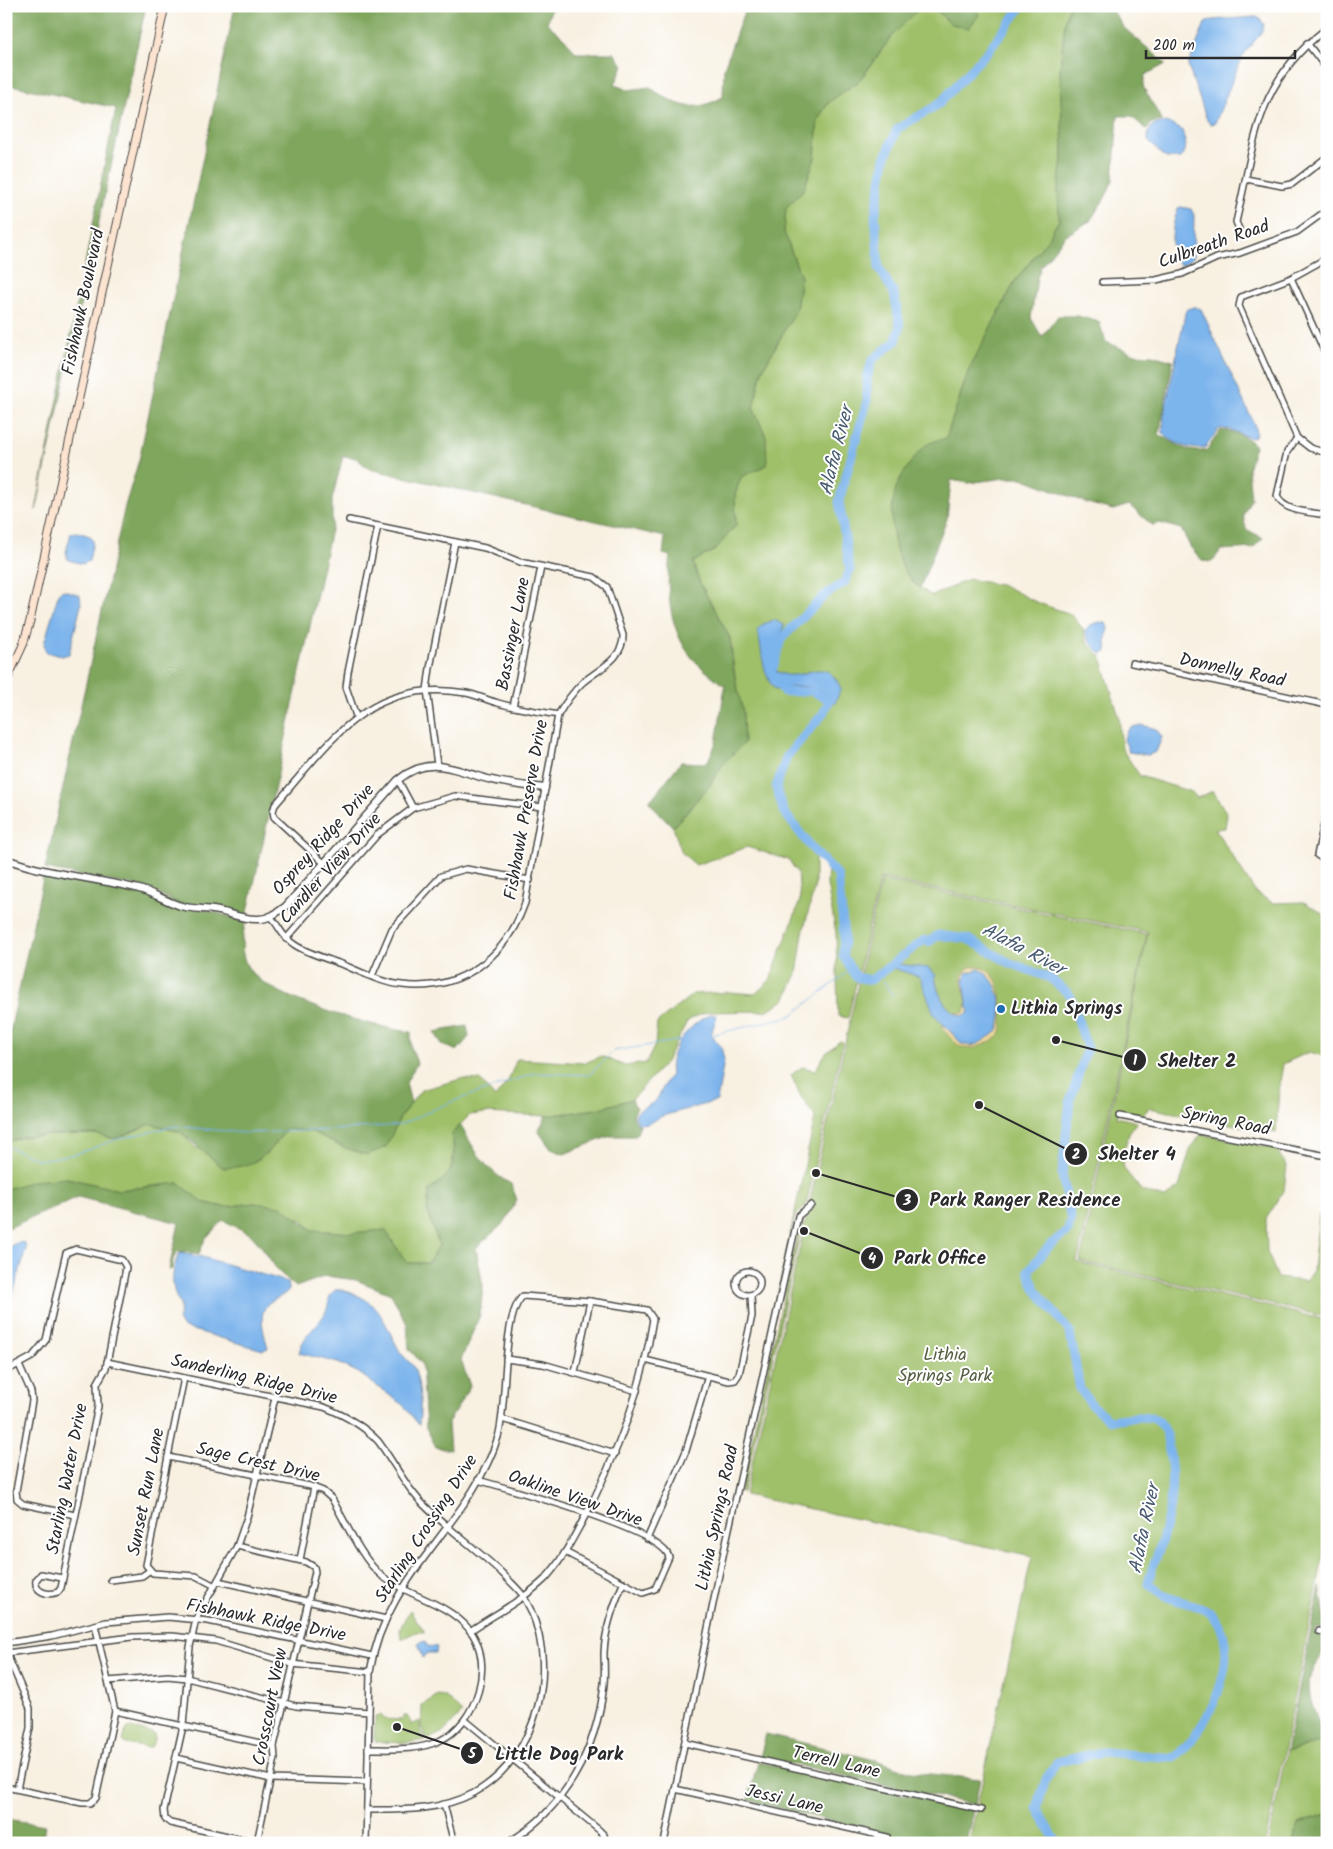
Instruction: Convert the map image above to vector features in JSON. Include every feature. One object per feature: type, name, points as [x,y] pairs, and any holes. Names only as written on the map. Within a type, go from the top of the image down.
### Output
[{"type":"main road","name":"Fishhawk Boulevard","points":[[6,682],[25,637],[33,604],[164,6]]},
{"type":"main road","name":"Fishhawk Boulevard","points":[[6,671],[33,604]]},
{"type":"street","points":[[1239,229],[1236,222],[1256,128],[1265,103],[1282,72],[1307,43],[1327,28]]},
{"type":"street","points":[[1307,43],[1327,69]]},
{"type":"street","points":[[1246,179],[1282,186],[1292,184],[1327,157]]},
{"type":"street","name":"Culbreath Road","points":[[1102,282],[1156,280],[1182,274],[1217,258],[1240,253],[1297,232],[1327,210]]},
{"type":"street","points":[[1327,258],[1291,278],[1241,297],[1239,306],[1297,438],[1310,448],[1327,454]]},
{"type":"street","points":[[1291,278],[1327,357]]},
{"type":"street","points":[[1297,438],[1286,452],[1277,496],[1279,502],[1286,506],[1327,515]]},
{"type":"street","name":"Fishhawk Preserve Drive","points":[[270,917],[286,939],[296,946],[372,976],[403,985],[423,985],[457,978],[474,971],[495,954],[518,925],[530,880],[558,715],[572,693],[620,651],[623,635],[609,591],[603,583],[594,577],[520,562],[485,548],[349,520]]},
{"type":"street","points":[[356,716],[346,687],[378,526]]},
{"type":"street","points":[[437,765],[427,690],[455,542]]},
{"type":"street","name":"Bassinger Lane","points":[[513,707],[541,567]]},
{"type":"street","name":"Donnelly Road","points":[[1132,663],[1327,705]]},
{"type":"street","points":[[324,863],[274,817],[272,811],[275,805],[332,740],[356,716],[388,699],[427,690],[467,693],[513,707],[558,715]]},
{"type":"street","name":"Osprey Ridge Drive","points":[[6,859],[68,877],[106,881],[141,890],[182,906],[221,911],[240,918],[257,920],[270,917],[286,906],[398,780],[415,770],[437,765],[501,782],[545,788]]},
{"type":"street","points":[[398,780],[413,808]]},
{"type":"street","name":"Candler View Drive","points":[[286,939],[377,835],[413,808],[455,796],[542,807]]},
{"type":"street","points":[[1327,811],[1317,854],[1327,861]]},
{"type":"street","points":[[372,976],[392,928],[441,876],[466,869],[530,880]]},
{"type":"street","name":"Spring Road","points":[[1120,1116],[1327,1156]]},
{"type":"street","name":"Lithia Springs Road","points":[[664,1843],[721,1565],[798,1216],[811,1205]]},
{"type":"street","name":"Starling Water Drive","points":[[6,1371],[32,1357],[46,1340],[63,1259],[69,1251],[76,1249],[120,1259],[126,1267],[107,1362],[97,1384],[98,1406],[61,1588],[56,1593],[41,1591],[36,1586],[36,1580],[41,1574],[62,1578]]},
{"type":"street","points":[[746,1272],[755,1274],[760,1281],[758,1289],[750,1295],[742,1293],[737,1285],[739,1276],[746,1272]]},
{"type":"street","points":[[645,1360],[729,1381],[735,1380],[739,1374],[752,1316],[750,1295]]},
{"type":"street","name":"Starling Crossing Drive","points":[[366,1843],[372,1656],[386,1619],[401,1588],[447,1526],[478,1480],[491,1456],[502,1419],[506,1359],[517,1302],[523,1296],[590,1301],[647,1310],[653,1319],[637,1391],[615,1454],[565,1552],[554,1568],[524,1596],[470,1631]]},
{"type":"street","points":[[575,1372],[590,1301]]},
{"type":"street","points":[[506,1359],[543,1364],[637,1391]]},
{"type":"street","name":"Sanderling Ridge Drive","points":[[107,1362],[324,1407],[339,1412],[371,1433],[417,1498],[447,1526],[480,1551],[524,1596],[538,1631],[542,1662],[541,1691],[536,1716],[525,1740],[511,1759],[474,1793],[444,1804],[406,1810],[367,1810]]},
{"type":"street","points":[[18,1365],[31,1392],[32,1401],[16,1497],[23,1504],[75,1515]]},
{"type":"street","points":[[647,1539],[686,1451],[708,1376]]},
{"type":"street","name":"Sunset Run Lane","points":[[184,1378],[146,1562],[149,1570],[156,1574],[196,1576],[217,1583],[386,1619]]},
{"type":"street","points":[[258,1843],[170,1823],[165,1819],[164,1810],[183,1726],[191,1638],[196,1619],[237,1546],[248,1517],[275,1398]]},
{"type":"street","points":[[502,1419],[615,1454]]},
{"type":"street","name":"Sage Crest Drive","points":[[168,1457],[314,1487],[332,1499],[374,1569],[401,1588],[442,1606],[470,1631],[479,1650],[481,1672],[478,1694],[465,1720],[441,1740],[422,1747],[368,1749]]},
{"type":"street","name":"Oakline View Drive","points":[[478,1480],[586,1513],[647,1539],[666,1550],[669,1556],[666,1567],[654,1589],[643,1594],[565,1552]]},
{"type":"street","points":[[237,1546],[300,1560],[314,1487]]},
{"type":"street","name":"Crosscourt View","points":[[258,1843],[275,1758],[274,1746],[308,1602],[314,1567],[300,1560]]},
{"type":"street","points":[[111,1580],[142,1576],[149,1570]]},
{"type":"street","points":[[507,1843],[537,1824],[559,1798],[572,1779],[594,1734],[604,1682],[604,1653],[607,1627],[622,1584]]},
{"type":"street","name":"Fishhawk Ridge Drive","points":[[6,1643],[40,1639],[95,1625],[144,1617],[196,1619],[372,1656]]},
{"type":"street","points":[[6,1787],[82,1803],[93,1802],[97,1795],[115,1711],[95,1625]]},
{"type":"street","points":[[1319,1631],[1327,1633]]},
{"type":"street","name":"Fishhawk Ridge Drive","points":[[6,1653],[152,1635],[216,1641],[292,1664],[370,1672]]},
{"type":"street","points":[[6,1653],[30,1708],[30,1728],[17,1789]]},
{"type":"street","points":[[108,1681],[142,1676],[187,1678],[284,1704],[369,1712]]},
{"type":"street","points":[[115,1711],[274,1746]]},
{"type":"street","points":[[465,1720],[599,1830],[604,1835],[606,1843]]},
{"type":"street","name":"Terrell Lane","points":[[685,1743],[982,1810]]},
{"type":"street","points":[[176,1758],[271,1779],[367,1782]]},
{"type":"street","name":"Jessi Lane","points":[[675,1789],[887,1837]]},
{"type":"street","points":[[444,1804],[454,1843]]},
{"type":"green space","points":[[6,6],[146,6],[36,510],[116,108],[6,84]]},
{"type":"green space","points":[[235,6],[552,6],[547,23],[565,39],[576,53],[614,53],[623,65],[615,85],[628,90],[649,87],[677,103],[693,106],[712,102],[723,97],[724,68],[746,6],[975,6],[979,15],[969,28],[951,24],[937,11],[918,10],[892,36],[859,81],[829,102],[818,119],[815,158],[804,189],[786,208],[784,232],[801,277],[796,310],[762,371],[753,408],[766,436],[767,465],[741,477],[735,495],[736,525],[715,550],[693,562],[699,581],[730,638],[733,668],[743,712],[744,743],[723,764],[710,785],[673,827],[649,802],[681,762],[707,763],[716,743],[725,686],[701,667],[681,641],[669,599],[670,556],[663,554],[665,537],[369,469],[356,458],[343,456],[332,500],[332,525],[247,916],[221,908],[183,904],[142,887],[45,869],[125,506],[139,460]]},
{"type":"green space","points":[[975,6],[1069,6],[1065,22],[1060,69],[1063,152],[1058,191],[1059,220],[1047,240],[1015,281],[969,369],[946,438],[925,446],[912,582],[932,596],[969,579],[1005,586],[1038,603],[1071,614],[1083,629],[1087,642],[1101,657],[1119,717],[1122,749],[1140,776],[1192,792],[1197,798],[1213,791],[1227,814],[1225,828],[1215,829],[1256,893],[1273,903],[1304,902],[1327,916],[1327,1057],[1309,1052],[1283,1064],[1279,1088],[1276,1133],[1149,1108],[1141,1117],[1118,1113],[1117,1117],[1137,1122],[1131,1129],[1122,1155],[1124,1169],[1142,1191],[1165,1198],[1179,1187],[1190,1150],[1201,1134],[1279,1149],[1280,1156],[1287,1165],[1284,1191],[1266,1219],[1267,1251],[1278,1278],[1306,1281],[1313,1270],[1319,1215],[1327,1212],[1327,1317],[1080,1261],[1148,932],[880,878],[848,1018],[838,1016],[836,933],[827,885],[828,858],[815,853],[815,885],[803,933],[797,974],[785,1000],[766,1011],[707,1012],[688,1020],[666,1062],[632,1099],[597,1109],[546,1116],[485,1113],[470,1115],[452,1133],[453,1157],[451,1166],[445,1183],[427,1211],[439,1245],[429,1263],[407,1263],[385,1230],[352,1233],[312,1230],[302,1220],[254,1203],[224,1207],[202,1202],[179,1183],[119,1190],[67,1178],[6,1189],[6,1142],[23,1137],[95,1134],[115,1139],[151,1124],[180,1132],[196,1148],[266,1154],[287,1129],[313,1132],[345,1148],[401,1116],[421,1090],[461,1079],[480,1080],[495,1098],[508,1081],[517,1059],[585,1063],[601,1056],[625,1066],[646,1063],[655,1045],[657,1023],[693,994],[729,992],[755,994],[770,980],[800,901],[798,874],[789,860],[747,847],[696,865],[682,853],[673,827],[710,785],[723,764],[744,743],[730,638],[699,581],[693,562],[715,550],[736,525],[735,495],[741,477],[766,436],[753,408],[762,371],[796,310],[801,277],[784,232],[786,208],[804,189],[815,158],[818,119],[829,102],[859,81],[892,36],[918,10],[937,11],[951,24],[979,15]],"holes":[[[784,625],[775,655],[776,671],[792,676],[809,671],[841,689],[834,703],[821,691],[807,686],[775,690],[769,679],[765,663],[769,649]]]},
{"type":"green space","points":[[1069,6],[1110,6],[1123,27],[1166,64],[1145,75],[1143,86],[1162,121],[1151,123],[1147,130],[1131,116],[1118,116],[1113,180],[1105,198],[1090,221],[1065,236],[1041,266],[1037,278],[1031,318],[1042,337],[1058,316],[1078,316],[1099,322],[1106,342],[1135,354],[1152,355],[1173,361],[1159,435],[1194,451],[1207,450],[1220,431],[1235,432],[1252,443],[1255,446],[1248,469],[1251,499],[1243,515],[1246,529],[1263,538],[1253,548],[1221,550],[1212,562],[1203,561],[1191,548],[1181,529],[1160,523],[1152,525],[1129,505],[1113,510],[1087,503],[1022,478],[1005,478],[968,483],[951,480],[947,519],[920,588],[910,579],[897,553],[892,523],[892,507],[895,493],[901,477],[921,450],[934,441],[946,438],[969,369],[1015,281],[1047,240],[1059,220],[1058,191],[1063,152],[1060,69],[1065,22]]},
{"type":"green space","points":[[44,874],[140,892],[246,921],[243,939],[244,957],[249,969],[260,980],[277,991],[324,1010],[373,1025],[411,1032],[411,1047],[417,1063],[406,1083],[411,1103],[401,1116],[386,1147],[367,1155],[345,1148],[313,1132],[287,1129],[267,1153],[260,1158],[245,1165],[223,1168],[180,1132],[151,1124],[115,1139],[95,1134],[50,1135],[23,1137],[6,1142],[6,1050]]},
{"type":"green space","name":"Lithia Springs Park","points":[[881,880],[1147,934],[1077,1262],[1327,1320],[1327,1538],[1265,1843],[969,1843],[1032,1556],[745,1495]]},
{"type":"green space","points":[[467,1026],[469,1037],[457,1051],[442,1044],[434,1032]]},
{"type":"green space","points":[[840,1041],[843,1042],[806,1206],[795,1216],[766,1349],[815,1117],[801,1097],[791,1075],[802,1067],[815,1070],[826,1053]]},
{"type":"green space","points":[[632,1099],[636,1109],[633,1116],[637,1124],[640,1125],[636,1136],[610,1136],[564,1154],[551,1149],[538,1131],[546,1116],[597,1109]]},
{"type":"green space","points":[[461,1125],[481,1159],[494,1172],[511,1184],[517,1200],[505,1222],[476,1248],[483,1286],[480,1315],[461,1360],[470,1386],[448,1423],[450,1450],[436,1447],[426,1428],[422,1364],[409,1349],[407,1324],[391,1294],[356,1280],[326,1276],[296,1287],[278,1271],[261,1246],[250,1234],[223,1220],[205,1239],[199,1254],[178,1251],[173,1259],[172,1269],[169,1270],[179,1223],[78,1197],[6,1229],[6,1189],[33,1181],[67,1178],[119,1190],[179,1183],[202,1202],[224,1207],[254,1203],[281,1206],[312,1230],[352,1233],[385,1230],[407,1263],[428,1263],[439,1245],[427,1211],[429,1190],[445,1178],[452,1166],[454,1153],[452,1133]]},
{"type":"green space","points":[[804,1215],[743,1492],[740,1492],[801,1218]]},
{"type":"green space","points":[[1320,1586],[1327,1630],[1317,1628],[1316,1633],[1327,1636],[1327,1643],[1324,1653],[1311,1674],[1309,1691],[1313,1708],[1326,1741],[1286,1752]]},
{"type":"green space","points":[[410,1610],[425,1632],[416,1632],[401,1639],[400,1628]]},
{"type":"green space","points":[[438,1695],[445,1696],[462,1713],[445,1731],[427,1740],[421,1727],[422,1705]]},
{"type":"green space","points":[[381,1715],[384,1719],[403,1720],[404,1716],[407,1716],[411,1720],[411,1725],[420,1721],[420,1730],[425,1740],[408,1743],[376,1742],[374,1739],[375,1716]]},
{"type":"green space","points":[[130,1728],[153,1733],[155,1736],[152,1746],[149,1748],[126,1744],[123,1741],[126,1730]]},
{"type":"green space","points":[[766,1734],[879,1761],[911,1772],[980,1779],[975,1805],[760,1757]]},
{"type":"green space","points":[[1327,1741],[1327,1814],[1298,1824],[1294,1843],[1268,1843],[1286,1752]]},
{"type":"green space","points":[[758,1762],[973,1810],[966,1843],[919,1843],[748,1800]]},
{"type":"green space","points":[[1327,1814],[1327,1843],[1294,1843],[1298,1824]]},
{"type":"green space","points":[[6,1819],[45,1825],[42,1843],[6,1840]]},
{"type":"sand","points":[[970,967],[979,967],[987,970],[996,981],[1001,997],[1002,1029],[996,1038],[987,1043],[979,1047],[966,1048],[952,1040],[942,1028],[944,1025],[962,1044],[978,1044],[964,983],[969,1012],[964,1016],[953,1012],[963,1013],[966,1008],[967,1002],[962,978],[964,972]]},
{"type":"water","points":[[1259,18],[1264,24],[1263,30],[1242,57],[1215,123],[1210,124],[1188,66],[1205,23],[1212,20]]},
{"type":"water","points":[[1166,122],[1182,130],[1186,146],[1181,158],[1166,158],[1148,141],[1148,133],[1153,125]]},
{"type":"water","points":[[1178,208],[1191,209],[1194,215],[1193,257],[1181,266],[1174,253],[1172,238]]},
{"type":"water","points":[[1194,307],[1201,309],[1255,426],[1256,433],[1254,438],[1229,429],[1219,429],[1205,448],[1200,449],[1176,443],[1163,433],[1164,415],[1185,314],[1187,309]]},
{"type":"water","points":[[77,532],[90,536],[93,541],[89,561],[83,564],[68,560],[66,552],[71,533]]},
{"type":"water","points":[[64,590],[80,595],[81,605],[69,654],[62,656],[46,652],[44,644],[59,592]]},
{"type":"water","points":[[774,620],[784,625],[775,655],[776,671],[786,675],[820,670],[827,672],[834,677],[841,689],[835,703],[829,696],[815,688],[800,686],[775,690],[767,677],[758,631],[763,624]]},
{"type":"water","points":[[1099,622],[1106,623],[1108,628],[1107,652],[1101,654],[1089,641],[1085,630],[1090,625]]},
{"type":"water","points":[[1142,725],[1156,729],[1162,737],[1156,752],[1148,755],[1129,752],[1124,739],[1130,729]]},
{"type":"water","points":[[891,963],[928,968],[935,974],[937,987],[946,1006],[951,1011],[963,1016],[969,1012],[964,983],[966,973],[979,969],[992,980],[999,997],[1001,1015],[997,1032],[978,1044],[970,1046],[962,1044],[934,1014],[920,977],[887,966]]},
{"type":"water","points":[[711,1014],[717,1016],[711,1034],[721,1047],[724,1060],[717,1101],[662,1116],[647,1124],[638,1123],[635,1116],[637,1113],[657,1099],[671,1075],[672,1057],[681,1039],[695,1024]]},
{"type":"water","points":[[19,1242],[25,1243],[26,1249],[6,1319],[6,1248]]},
{"type":"water","points":[[180,1253],[202,1257],[288,1282],[289,1289],[284,1295],[267,1304],[262,1315],[268,1348],[263,1350],[182,1327],[178,1320],[180,1306],[173,1286],[175,1266]]},
{"type":"water","points":[[337,1289],[362,1298],[377,1310],[401,1353],[414,1368],[419,1391],[419,1425],[403,1405],[359,1373],[338,1363],[299,1353],[304,1340],[324,1315],[330,1296]]},
{"type":"water","points":[[425,1641],[427,1646],[437,1647],[436,1653],[427,1653],[423,1658],[418,1643]]},
{"type":"waterway","points":[[999,6],[1017,13]]},
{"type":"waterway","name":"Alafia River","points":[[773,668],[781,639],[826,594],[844,583],[850,570],[839,501],[867,401],[867,378],[872,360],[896,341],[900,326],[894,293],[879,268],[875,216],[885,159],[897,129],[939,104],[987,52],[1022,6]]},
{"type":"waterway","name":"Alafia River","points":[[775,679],[784,692],[812,691],[830,700],[822,715],[787,756],[776,787],[784,812],[810,846],[838,876],[844,935],[843,956],[856,977],[871,980],[924,940],[929,942],[938,935],[968,939],[1008,962],[1050,978],[1070,995],[1087,1048],[1070,1101],[1066,1136],[1062,1175],[1071,1219],[1068,1231],[1051,1244],[1028,1271],[1036,1290],[1070,1332],[1080,1389],[1092,1405],[1109,1420],[1148,1417],[1161,1423],[1167,1435],[1171,1469],[1171,1494],[1164,1531],[1148,1583],[1167,1597],[1202,1607],[1211,1613],[1224,1637],[1226,1655],[1223,1675],[1209,1714],[1198,1731],[1174,1758],[1103,1752],[1057,1762],[1046,1779],[1037,1808],[1057,1843]]},
{"type":"waterway","points":[[711,1035],[791,1016],[850,970]]},
{"type":"waterway","points":[[879,974],[893,996]]},
{"type":"waterway","points":[[6,1146],[39,1160],[76,1154],[118,1139],[175,1126],[244,1133],[334,1130],[399,1125],[451,1102],[535,1073],[589,1075],[614,1051],[683,1040]]},
{"type":"place","name":"Lithia Springs","points":[[1001,1009]]},
{"type":"place","name":"Shelter 2","points":[[1056,1040]]},
{"type":"place","name":"Shelter 4","points":[[979,1105]]},
{"type":"place","name":"Park Ranger Residence","points":[[816,1173]]},
{"type":"place","name":"Park Office","points":[[804,1231]]},
{"type":"place","name":"Little Dog Park","points":[[397,1727]]}]
